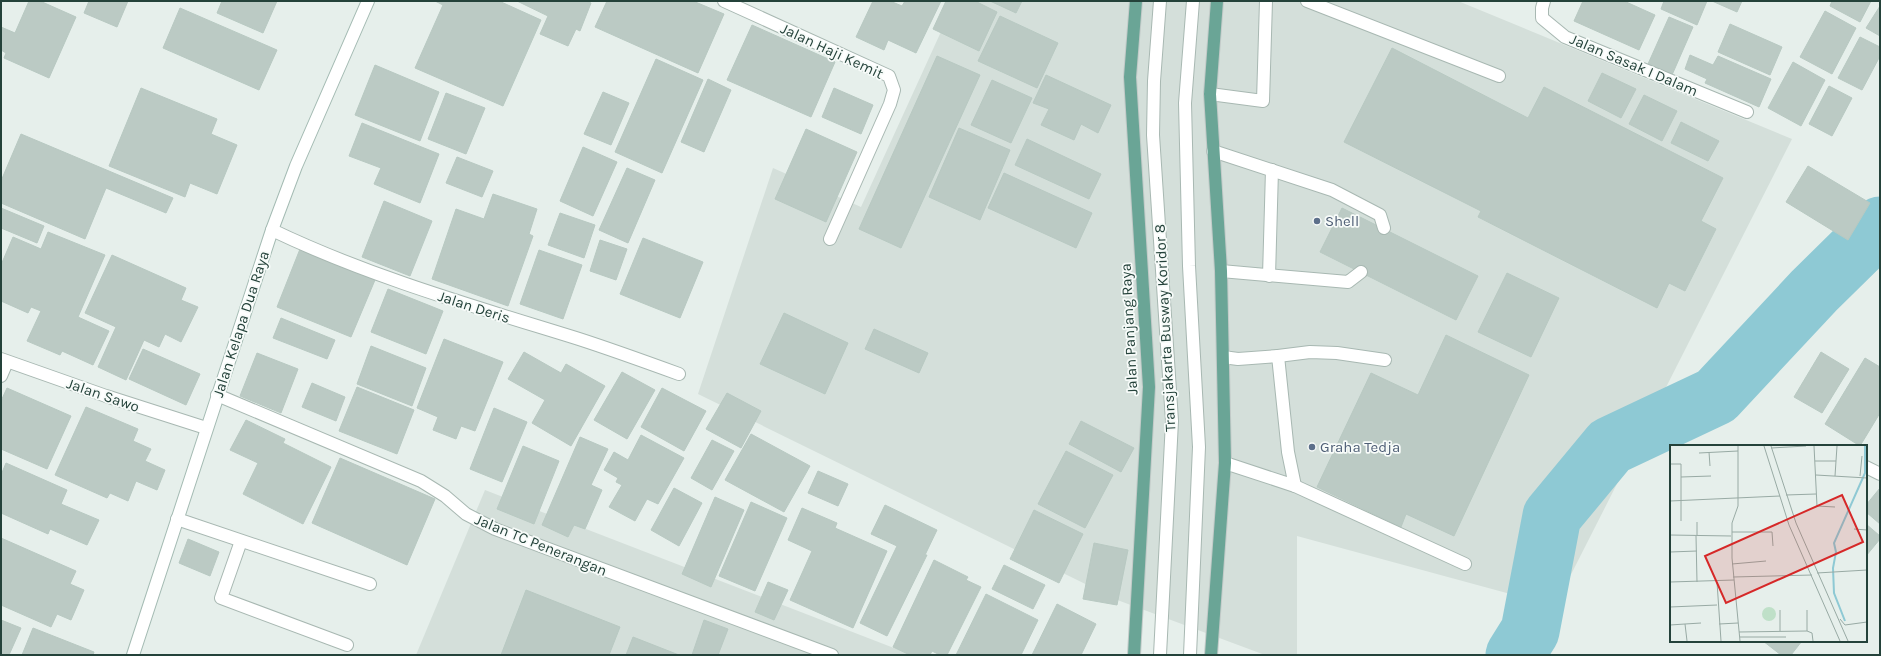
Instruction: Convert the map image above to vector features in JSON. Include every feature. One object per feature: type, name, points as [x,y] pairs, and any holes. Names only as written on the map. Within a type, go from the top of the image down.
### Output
[{"type":"main road","name":"Jalan Panjang Raya","points":[[1134,655],[1150,387],[1130,77],[1136,1]]},
{"type":"main road","points":[[1211,655],[1225,463],[1221,271],[1210,94],[1217,1]]},
{"type":"street","name":"Jalan Kelapa Dua Raya","points":[[133,655],[272,230],[296,166],[368,1]]},
{"type":"street","name":"Jalan Haji Kemit","points":[[724,1],[889,76],[894,90],[890,104],[830,238]]},
{"type":"street","name":"Transjakarta Busway Koridor 8","points":[[1160,1],[1154,81],[1153,136],[1172,420],[1160,655]]},
{"type":"street","name":"Transjakarta Busway Koridor 8","points":[[1190,655],[1199,447],[1189,266],[1185,103],[1193,1]]},
{"type":"street","points":[[1210,94],[1263,101],[1266,1]]},
{"type":"street","points":[[1307,1],[1499,76]]},
{"type":"street","name":"Jalan Sasak I Dalam","points":[[1544,1],[1542,18],[1565,37],[1747,112]]},
{"type":"street","points":[[1213,151],[1332,190],[1380,214],[1384,228]]},
{"type":"street","points":[[1269,276],[1272,170]]},
{"type":"street","name":"Jalan Deris","points":[[272,230],[292,240],[407,284],[579,339],[679,374]]},
{"type":"street","points":[[1221,271],[1348,282],[1361,272]]},
{"type":"street","points":[[1223,357],[1238,359],[1310,352],[1337,353],[1385,360]]},
{"type":"street","points":[[1278,356],[1288,452],[1295,486]]},
{"type":"street","points":[[1,376],[4,361]]},
{"type":"street","name":"Jalan Sawo","points":[[4,361],[206,428]]},
{"type":"street","name":"Jalan TC Penerangan","points":[[217,395],[421,481],[445,496],[466,514],[495,529],[832,655]]},
{"type":"street","points":[[1225,463],[1295,486],[1465,564]]},
{"type":"street","points":[[1867,468],[1880,474]]},
{"type":"street","points":[[177,519],[370,584]]},
{"type":"street","points":[[241,541],[221,598],[347,645]]},
{"type":"shaded area","points":[[955,1],[1458,1],[1792,139],[1555,606],[1297,536],[1297,655],[1265,655],[1120,601],[698,394],[773,168],[861,207]]},
{"type":"shaded area","points":[[485,490],[912,655],[416,655]]},
{"type":"building","points":[[29,1],[40,1],[76,17],[49,78],[4,58],[6,53],[1,50],[1,27],[15,33]]},
{"type":"building","points":[[89,1],[128,1],[117,27],[84,13]]},
{"type":"building","points":[[222,1],[277,1],[263,33],[217,13]]},
{"type":"building","points":[[435,1],[499,1],[541,20],[503,106],[415,68],[443,5]]},
{"type":"building","points":[[517,1],[586,1],[591,3],[580,31],[576,29],[568,46],[540,34],[548,16]]},
{"type":"building","points":[[607,1],[693,1],[724,14],[698,73],[595,27]]},
{"type":"building","points":[[873,1],[890,1],[902,6],[905,1],[941,1],[916,53],[888,40],[884,50],[856,37]]},
{"type":"building","points":[[946,1],[975,1],[997,12],[979,51],[933,29]]},
{"type":"building","points":[[990,1],[1022,1],[1016,13]]},
{"type":"building","points":[[1583,1],[1624,1],[1655,15],[1639,50],[1574,21]]},
{"type":"building","points":[[1664,1],[1707,1],[1697,25],[1661,9]]},
{"type":"building","points":[[1712,1],[1742,1],[1737,12]]},
{"type":"building","points":[[1832,1],[1871,1],[1860,22],[1830,6]]},
{"type":"building","points":[[1880,6],[1880,36],[1866,28]]},
{"type":"building","points":[[180,8],[277,50],[259,90],[163,48]]},
{"type":"building","points":[[1825,11],[1856,28],[1832,74],[1800,57]]},
{"type":"building","points":[[1000,16],[1058,43],[1037,88],[978,61]]},
{"type":"building","points":[[1669,17],[1693,27],[1672,75],[1648,64]]},
{"type":"building","points":[[1730,24],[1782,47],[1770,75],[1718,52]]},
{"type":"building","points":[[752,25],[835,62],[811,117],[727,80]]},
{"type":"building","points":[[1860,37],[1880,47],[1880,56],[1862,90],[1838,78]]},
{"type":"building","points":[[1392,48],[1528,118],[1544,87],[1723,178],[1701,221],[1716,229],[1685,291],[1669,283],[1657,308],[1478,217],[1481,211],[1344,142]]},
{"type":"building","points":[[1690,55],[1713,65],[1718,56],[1771,79],[1759,107],[1705,83],[1707,79],[1685,69]]},
{"type":"building","points":[[937,56],[980,75],[901,248],[859,229]]},
{"type":"building","points":[[656,59],[703,80],[662,173],[615,152]]},
{"type":"building","points":[[1793,62],[1825,80],[1801,126],[1768,108]]},
{"type":"building","points":[[375,65],[439,92],[420,141],[355,115]]},
{"type":"building","points":[[1602,73],[1636,89],[1621,118],[1588,101]]},
{"type":"building","points":[[1046,75],[1111,105],[1098,133],[1081,124],[1074,140],[1041,125],[1049,109],[1033,103]]},
{"type":"building","points":[[708,79],[731,90],[704,152],[681,142]]},
{"type":"building","points":[[992,80],[1032,98],[1011,143],[971,125]]},
{"type":"building","points":[[1829,86],[1852,98],[1832,136],[1809,124]]},
{"type":"building","points":[[141,88],[217,119],[211,134],[237,145],[217,194],[190,183],[185,197],[109,166]]},
{"type":"building","points":[[834,88],[873,105],[861,134],[822,117]]},
{"type":"building","points":[[603,92],[629,103],[611,145],[584,134]]},
{"type":"building","points":[[446,93],[485,108],[466,154],[428,139]]},
{"type":"building","points":[[1644,95],[1677,111],[1662,141],[1629,124]]},
{"type":"building","points":[[1681,122],[1719,141],[1708,161],[1671,143]]},
{"type":"building","points":[[362,123],[439,154],[420,203],[374,184],[381,168],[349,156]]},
{"type":"building","points":[[959,128],[1010,150],[980,220],[929,197]]},
{"type":"building","points":[[806,129],[857,152],[826,222],[775,199]]},
{"type":"building","points":[[21,134],[173,198],[166,213],[106,188],[85,239],[1,203],[1,181]]},
{"type":"building","points":[[1027,139],[1101,174],[1089,199],[1015,165]]},
{"type":"building","points":[[583,147],[617,162],[593,216],[560,201]]},
{"type":"building","points":[[457,157],[493,171],[482,197],[446,183]]},
{"type":"building","points":[[1808,166],[1870,203],[1848,240],[1786,202]]},
{"type":"building","points":[[627,168],[655,180],[628,243],[599,230]]},
{"type":"building","points":[[1004,173],[1092,213],[1076,248],[988,208]]},
{"type":"building","points":[[493,194],[537,209],[529,234],[533,236],[508,306],[432,279],[456,209],[484,219]]},
{"type":"building","points":[[384,201],[432,221],[410,276],[362,257]]},
{"type":"building","points":[[1,208],[44,226],[37,243],[1,228]]},
{"type":"building","points":[[1342,208],[1478,276],[1456,320],[1320,252]]},
{"type":"building","points":[[560,213],[595,225],[584,258],[548,245]]},
{"type":"building","points":[[48,232],[105,255],[78,317],[109,331],[93,365],[62,351],[60,355],[27,341],[41,311],[31,307],[28,313],[1,301],[1,265],[13,237],[41,249]]},
{"type":"building","points":[[643,238],[703,262],[680,318],[620,294]]},
{"type":"building","points":[[600,240],[627,249],[616,280],[590,271]]},
{"type":"building","points":[[300,249],[375,280],[351,337],[277,307]]},
{"type":"building","points":[[539,250],[582,265],[563,319],[520,304]]},
{"type":"building","points":[[112,255],[186,288],[181,300],[198,307],[181,342],[165,334],[159,347],[144,340],[126,380],[98,367],[116,327],[85,313]]},
{"type":"building","points":[[1507,273],[1559,298],[1531,357],[1478,332]]},
{"type":"building","points":[[388,289],[443,311],[426,354],[371,332]]},
{"type":"building","points":[[784,313],[848,343],[825,394],[760,364]]},
{"type":"building","points":[[281,318],[335,340],[327,359],[273,338]]},
{"type":"building","points":[[874,329],[928,353],[919,373],[865,349]]},
{"type":"building","points":[[1446,335],[1529,375],[1454,536],[1406,514],[1401,527],[1317,487],[1371,373],[1418,395]]},
{"type":"building","points":[[444,339],[503,362],[475,431],[461,426],[456,439],[433,430],[438,417],[417,408]]},
{"type":"building","points":[[371,346],[426,368],[412,406],[357,384]]},
{"type":"building","points":[[143,349],[200,374],[186,405],[129,379]]},
{"type":"building","points":[[524,352],[561,373],[566,364],[605,386],[571,446],[532,423],[545,400],[508,379]]},
{"type":"building","points":[[1821,352],[1849,369],[1822,413],[1794,397]]},
{"type":"building","points":[[257,353],[298,369],[281,413],[240,396]]},
{"type":"building","points":[[1865,358],[1880,367],[1880,413],[1861,445],[1825,424]]},
{"type":"building","points":[[622,372],[655,390],[627,439],[594,420]]},
{"type":"building","points":[[312,383],[345,397],[336,421],[302,407]]},
{"type":"building","points":[[357,387],[414,410],[397,454],[339,431]]},
{"type":"building","points":[[7,388],[71,416],[47,469],[1,449],[1,401]]},
{"type":"building","points":[[662,388],[706,411],[684,451],[641,427]]},
{"type":"building","points":[[727,393],[761,411],[741,448],[706,429]]},
{"type":"building","points":[[86,407],[138,429],[133,441],[151,449],[145,461],[165,470],[157,490],[136,481],[128,501],[110,493],[107,498],[55,475]]},
{"type":"building","points":[[494,408],[527,422],[502,482],[470,469]]},
{"type":"building","points":[[246,420],[285,439],[283,443],[331,467],[303,524],[243,494],[258,463],[230,450]]},
{"type":"building","points":[[1081,421],[1134,448],[1121,472],[1069,444]]},
{"type":"building","points":[[751,434],[810,466],[784,512],[725,480]]},
{"type":"building","points":[[641,435],[684,458],[658,504],[647,499],[635,521],[609,507],[622,485],[616,482],[618,478],[604,470],[614,452],[628,460]]},
{"type":"building","points":[[580,437],[608,449],[591,485],[602,490],[585,529],[574,525],[568,537],[542,525]]},
{"type":"building","points":[[712,440],[734,451],[712,490],[691,478]]},
{"type":"building","points":[[523,446],[559,461],[534,524],[497,509]]},
{"type":"building","points":[[1066,451],[1113,475],[1085,528],[1038,504]]},
{"type":"building","points":[[340,458],[435,499],[407,565],[312,523]]},
{"type":"building","points":[[6,463],[67,490],[61,504],[99,520],[87,545],[50,529],[48,534],[1,513],[1,475]]},
{"type":"building","points":[[818,471],[848,484],[838,506],[808,493]]},
{"type":"building","points":[[674,488],[702,503],[679,546],[651,530]]},
{"type":"building","points":[[1880,488],[1880,524],[1867,513],[1867,504]]},
{"type":"building","points":[[715,497],[744,510],[711,587],[682,574]]},
{"type":"building","points":[[751,502],[787,518],[755,591],[719,576]]},
{"type":"building","points":[[885,505],[937,530],[925,555],[927,555],[887,636],[860,623],[897,546],[871,534]]},
{"type":"building","points":[[802,508],[837,523],[835,528],[887,551],[853,628],[790,600],[812,551],[788,540]]},
{"type":"building","points":[[1034,510],[1083,534],[1059,583],[1010,559]]},
{"type":"building","points":[[1867,525],[1880,536],[1880,539],[1867,555]]},
{"type":"building","points":[[1,538],[76,571],[70,584],[84,590],[71,620],[57,614],[51,627],[1,605]]},
{"type":"building","points":[[188,539],[219,552],[210,576],[179,563]]},
{"type":"building","points":[[1094,543],[1128,550],[1117,605],[1083,599]]},
{"type":"building","points":[[934,560],[968,577],[966,580],[981,587],[947,655],[940,655],[932,651],[930,655],[910,655],[893,647]]},
{"type":"building","points":[[1004,565],[1045,585],[1033,609],[992,589]]},
{"type":"building","points":[[768,582],[788,590],[774,620],[755,612]]},
{"type":"building","points":[[526,590],[620,627],[609,655],[501,655]]},
{"type":"building","points":[[986,594],[1038,620],[1021,655],[956,655]]},
{"type":"building","points":[[1057,604],[1096,624],[1081,655],[1032,655]]},
{"type":"building","points":[[1,620],[21,628],[9,655],[1,655]]},
{"type":"building","points":[[704,620],[728,629],[718,655],[692,655]]},
{"type":"building","points":[[33,628],[94,652],[93,655],[22,655]]},
{"type":"building","points":[[633,637],[679,655],[626,655]]},
{"type":"building","points":[[1764,642],[1801,642],[1791,655],[1781,655]]},
{"type":"waterway","points":[[1515,655],[1530,631],[1552,516],[1610,446],[1716,396],[1814,291],[1880,226]]},
{"type":"place","name":"Shell","points":[[1317,221]]},
{"type":"place","name":"Graha Tedja","points":[[1312,447]]}]
